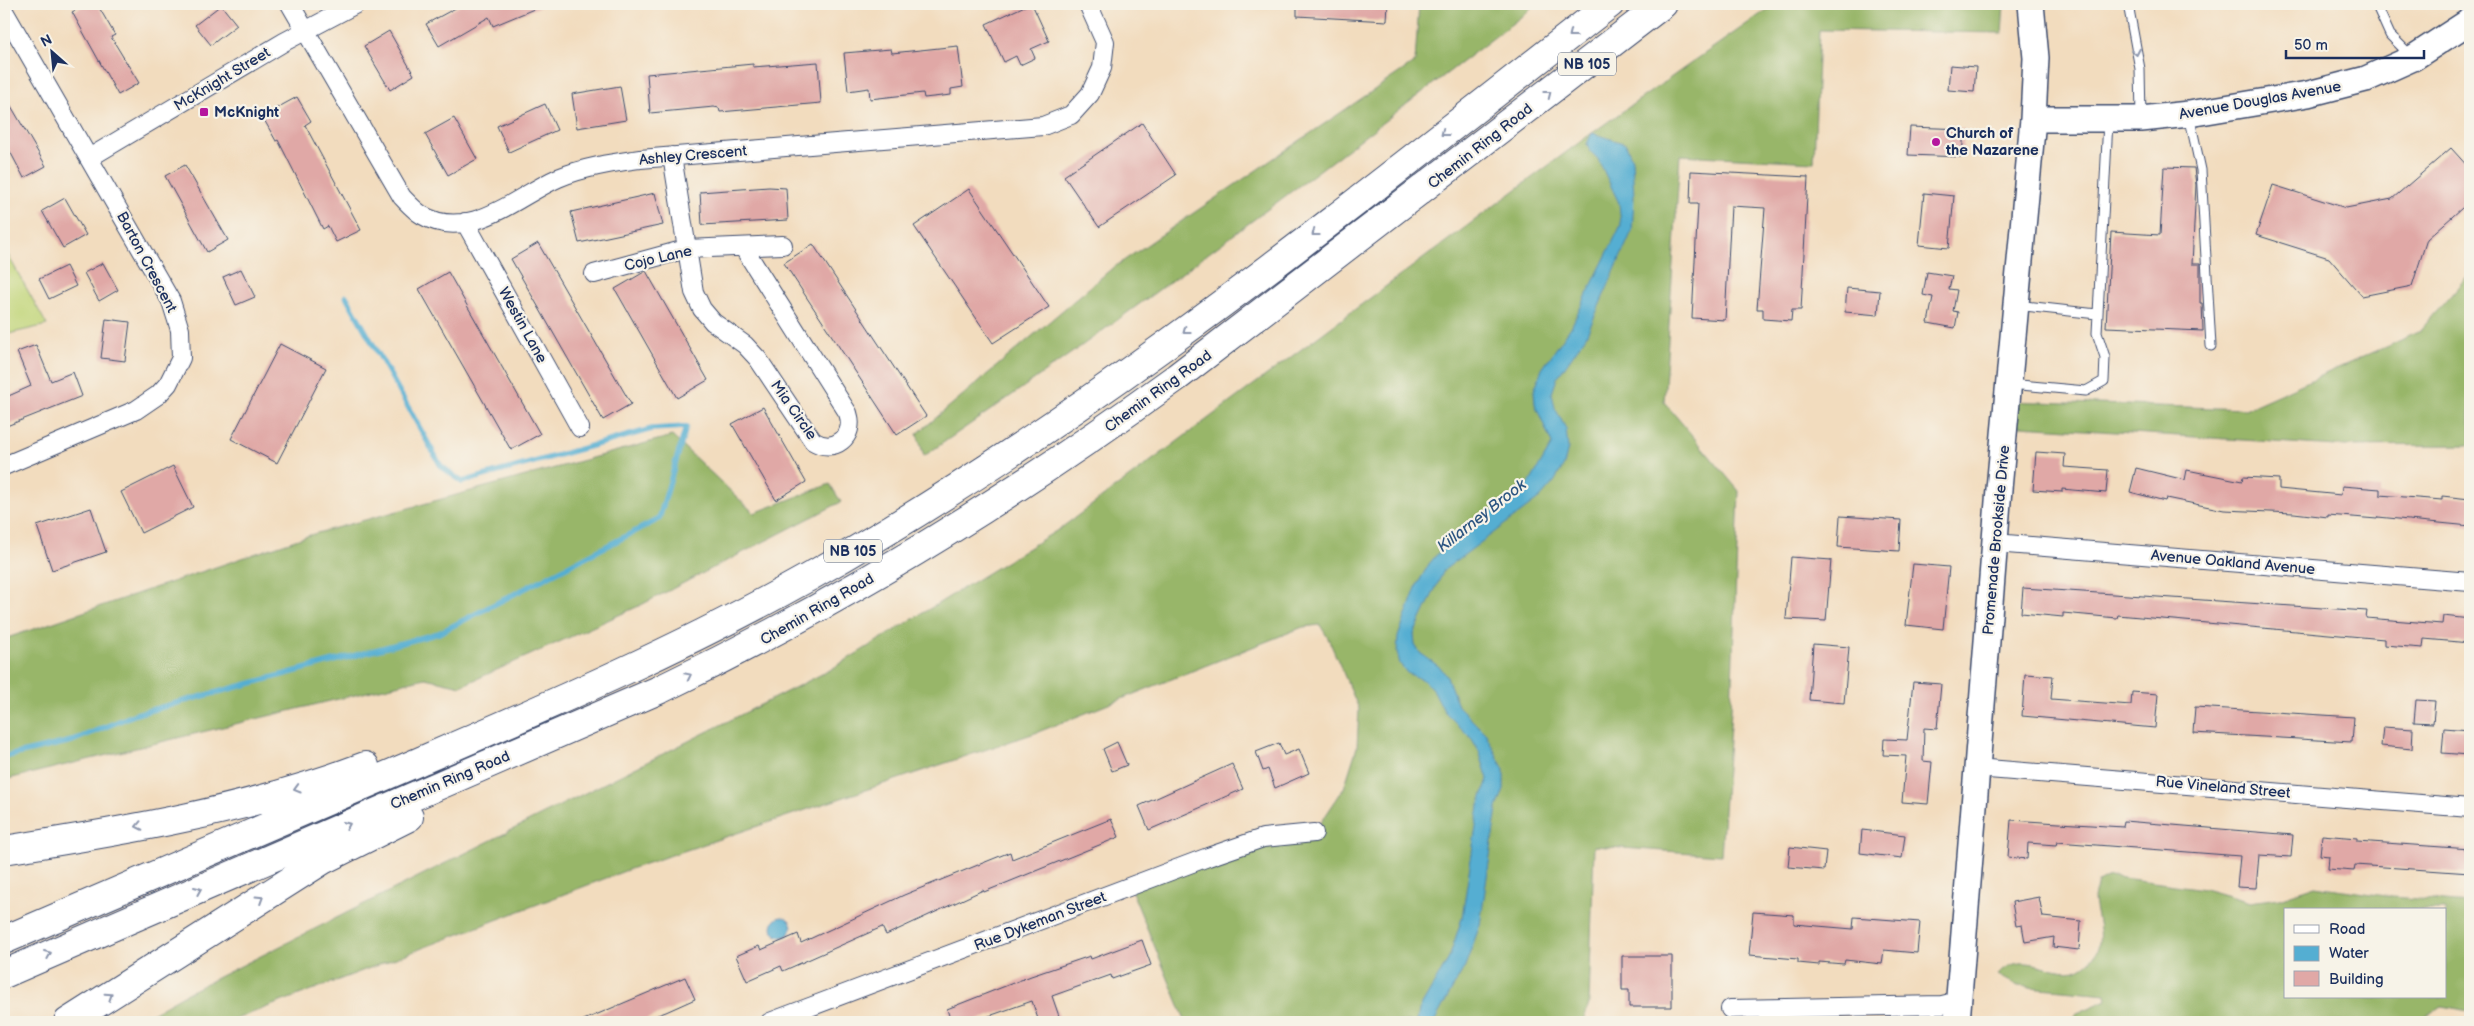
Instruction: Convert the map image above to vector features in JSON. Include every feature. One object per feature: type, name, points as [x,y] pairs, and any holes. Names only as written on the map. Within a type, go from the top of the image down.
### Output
[{"type":"highway","name":"Chemin Ring Road","points":[[4,940],[500,727],[686,641],[806,579],[986,471],[1058,423],[1228,300],[1610,4]]},
{"type":"highway","name":"Chemin Ring Road","points":[[4,974],[661,689],[751,646],[912,554],[1001,500],[1096,436],[1320,269],[1663,4]]},
{"type":"highway","points":[[4,850],[92,836],[244,804],[338,777],[608,668],[686,641]]},
{"type":"highway","points":[[68,1022],[323,860],[402,820],[521,767],[602,725],[661,689]]},
{"type":"street","name":"Ashley Crescent","points":[[290,4],[402,197],[422,215],[449,225],[480,220],[559,178],[597,166],[640,158],[1043,126],[1071,115],[1090,94],[1102,68],[1104,42],[1088,4]]},
{"type":"street","name":"McKnight Street","points":[[89,158],[304,30],[356,4]]},
{"type":"street","name":"Promenade Brookside Drive","points":[[1958,1011],[1976,768],[2033,119],[2036,58],[2030,4]]},
{"type":"street","name":"Promenade Brookside Drive","points":[[2036,58],[2048,4]]},
{"type":"street","name":"Barton Crescent","points":[[4,11],[171,301],[180,330],[180,358],[168,384],[158,395],[136,410],[4,466]]},
{"type":"street","name":"Avenue Douglas Avenue","points":[[2033,119],[2141,119],[2189,114],[2308,94],[2366,79],[2413,58],[2470,21]]},
{"type":"street","name":"Mia Circle","points":[[672,156],[694,292],[702,309],[713,322],[745,346],[758,359],[813,441],[826,446],[840,443],[848,433],[850,420],[848,413],[743,247]]},
{"type":"street","name":"Westin Lane","points":[[466,222],[580,428]]},
{"type":"street","name":"Cojo Lane","points":[[594,274],[686,249],[783,245]]},
{"type":"street","name":"Avenue Oakland Avenue","points":[[1995,543],[2470,582]]},
{"type":"street","name":"Rue Vineland Street","points":[[1976,768],[2470,808]]},
{"type":"street","name":"Rue Dykeman Street","points":[[770,1022],[1208,857],[1263,838],[1314,833]]},
{"type":"street","points":[[1730,1009],[1942,1005],[1958,1011]]},
{"type":"lane","points":[[2128,4],[2140,69],[2141,119]]},
{"type":"lane","points":[[2376,4],[2390,35],[2413,58]]},
{"type":"lane","points":[[2189,114],[2201,170],[2211,346]]},
{"type":"lane","points":[[2009,384],[2086,391],[2104,381],[2105,357],[2097,333],[2097,314],[2109,118]]},
{"type":"lane","points":[[2016,305],[2097,314]]},
{"type":"green space","points":[[1419,4],[1535,4],[1452,70],[1228,239],[1077,349],[924,456],[917,434],[1110,270],[1415,62]]},
{"type":"green space","points":[[1775,4],[2004,4],[2002,33],[1819,30],[1814,162],[1680,155],[1664,402],[1739,491],[1731,711],[1721,855],[1594,846],[1589,1004],[1583,1022],[1186,1022],[1130,887],[1208,857],[1314,833],[1344,788],[1357,747],[1359,709],[1328,638],[1320,625],[1303,627],[1038,732],[630,869],[228,1022],[136,1022],[187,993],[830,670],[1061,528],[1592,133]]},
{"type":"green space","points":[[4,248],[47,325],[4,335]]},
{"type":"green space","points":[[2470,273],[2470,445],[2337,446],[2005,425],[2007,401],[2246,409],[2419,332]]},
{"type":"green space","points":[[672,436],[754,513],[830,484],[841,502],[639,606],[461,686],[425,678],[4,780],[4,639],[310,535]]},
{"type":"green space","points":[[2116,877],[2204,889],[2250,902],[2279,898],[2315,886],[2392,897],[2470,903],[2470,1011],[2441,1006],[2417,1022],[2072,1022],[2075,1014],[2107,1000],[2106,994],[2018,986],[1998,975],[2009,966],[2020,963],[2068,971],[2079,969],[2090,961],[2095,954],[2099,938],[2094,898],[2098,883],[2107,878]]},
{"type":"water","points":[[1592,133],[1626,144],[1632,160],[1634,197],[1632,231],[1586,336],[1557,378],[1552,393],[1555,408],[1566,429],[1568,448],[1564,465],[1554,482],[1540,498],[1444,570],[1414,634],[1415,645],[1420,653],[1441,668],[1447,677],[1458,706],[1486,734],[1504,770],[1504,789],[1497,808],[1480,925],[1465,966],[1434,1022],[1417,1022],[1419,1010],[1449,958],[1462,918],[1479,806],[1488,779],[1479,751],[1472,739],[1444,711],[1434,691],[1425,681],[1407,673],[1400,664],[1397,652],[1398,637],[1417,585],[1429,564],[1445,545],[1529,484],[1552,444],[1535,404],[1534,391],[1542,369],[1571,327],[1621,225],[1619,203],[1598,159],[1590,151],[1587,144]]},
{"type":"water","points":[[782,917],[789,920],[792,927],[789,934],[782,937],[775,934],[772,927],[775,920]]},
{"type":"building","points":[[87,4],[97,4],[115,35],[111,37],[139,83],[118,95],[72,12]]},
{"type":"building","points":[[463,4],[546,4],[493,26],[489,17],[439,46],[426,24]]},
{"type":"building","points":[[1032,4],[1049,41],[1031,49],[1035,58],[1020,65],[1016,56],[1004,62],[986,24]]},
{"type":"building","points":[[1297,4],[1388,4],[1387,21],[1297,16]]},
{"type":"building","points":[[221,5],[237,25],[211,45],[195,25]]},
{"type":"building","points":[[389,31],[414,75],[390,90],[364,46]]},
{"type":"building","points":[[958,46],[963,87],[951,89],[951,95],[924,98],[923,93],[870,99],[869,88],[848,91],[844,53],[891,49],[892,53]]},
{"type":"building","points":[[818,62],[821,103],[720,112],[719,108],[714,107],[650,113],[647,74],[753,64],[753,67]]},
{"type":"building","points":[[1950,65],[1976,67],[1974,92],[1948,90]]},
{"type":"building","points":[[620,86],[626,120],[577,128],[572,94]]},
{"type":"building","points":[[4,94],[46,166],[24,178],[4,140]]},
{"type":"building","points":[[297,97],[311,121],[305,125],[361,230],[336,242],[328,226],[323,229],[278,140],[276,141],[262,116]]},
{"type":"building","points":[[545,104],[557,130],[509,152],[497,126]]},
{"type":"building","points":[[454,118],[477,159],[448,175],[425,134]]},
{"type":"building","points":[[1142,123],[1176,175],[1099,227],[1064,176]]},
{"type":"building","name":"Church of the Nazarene","points":[[1910,127],[1964,129],[1962,157],[1908,155]]},
{"type":"building","points":[[2451,148],[2470,169],[2470,201],[2427,239],[2412,286],[2362,296],[2329,258],[2256,235],[2273,185],[2346,208],[2392,199]]},
{"type":"building","points":[[185,165],[228,240],[207,252],[165,176]]},
{"type":"building","points":[[2164,167],[2194,168],[2196,185],[2192,264],[2200,264],[2200,303],[2202,303],[2203,331],[2106,327],[2111,232],[2160,235]]},
{"type":"building","points":[[1691,171],[1808,177],[1801,310],[1792,310],[1791,321],[1763,319],[1763,309],[1757,309],[1765,208],[1731,206],[1725,320],[1692,318],[1698,204],[1690,204]]},
{"type":"building","points":[[769,187],[786,188],[788,220],[702,225],[700,192]]},
{"type":"building","points":[[969,189],[1049,307],[993,343],[914,226]]},
{"type":"building","points":[[655,193],[663,225],[579,243],[571,212]]},
{"type":"building","points":[[1924,193],[1954,196],[1949,248],[1919,245]]},
{"type":"building","points":[[65,198],[86,235],[63,248],[42,211]]},
{"type":"building","points":[[538,243],[631,404],[603,420],[511,259]]},
{"type":"building","points":[[813,244],[926,416],[897,435],[784,263]]},
{"type":"building","points":[[103,263],[118,290],[99,301],[84,273]]},
{"type":"building","points":[[66,266],[76,286],[49,299],[39,279]]},
{"type":"building","points":[[241,269],[255,297],[236,305],[223,277]]},
{"type":"building","points":[[646,271],[708,380],[677,398],[615,289]]},
{"type":"building","points":[[448,272],[540,434],[511,450],[419,289]]},
{"type":"building","points":[[1927,272],[1952,276],[1949,289],[1957,290],[1953,311],[1958,312],[1955,328],[1928,323],[1933,297],[1923,295]]},
{"type":"building","points":[[1847,288],[1880,291],[1878,315],[1845,312]]},
{"type":"building","points":[[106,319],[130,322],[125,361],[101,358]]},
{"type":"building","points":[[280,344],[326,368],[277,463],[231,439]]},
{"type":"building","points":[[36,345],[51,381],[73,372],[82,396],[4,427],[4,398],[31,386],[17,352]]},
{"type":"building","points":[[763,407],[806,482],[776,500],[732,424]]},
{"type":"building","points":[[2036,452],[2065,454],[2064,467],[2108,470],[2106,493],[2062,489],[2062,492],[2033,490]]},
{"type":"building","points":[[173,466],[193,507],[141,533],[121,492]]},
{"type":"building","points":[[2136,468],[2185,480],[2187,470],[2242,481],[2243,477],[2279,479],[2279,489],[2341,495],[2342,486],[2380,489],[2380,495],[2442,500],[2442,496],[2470,499],[2470,526],[2378,517],[2377,519],[2328,515],[2328,517],[2294,513],[2224,510],[2166,498],[2165,501],[2130,492]]},
{"type":"building","points":[[91,508],[106,552],[52,570],[37,526]]},
{"type":"building","points":[[1840,516],[1901,520],[1899,551],[1838,547]]},
{"type":"building","points":[[1791,557],[1831,560],[1826,621],[1786,619]]},
{"type":"building","points":[[1913,564],[1949,567],[1943,629],[1906,625]]},
{"type":"building","points":[[2023,588],[2367,611],[2366,618],[2442,624],[2443,616],[2470,619],[2470,643],[2424,639],[2423,648],[2384,645],[2384,639],[2118,615],[2117,618],[2063,613],[2063,617],[2021,613]]},
{"type":"building","points":[[1813,644],[1849,647],[1844,703],[1809,700]]},
{"type":"building","points":[[2025,674],[2053,676],[2051,699],[2131,705],[2132,692],[2158,694],[2155,728],[2022,716]]},
{"type":"building","points":[[1913,682],[1941,684],[1937,729],[1924,728],[1923,761],[1932,762],[1928,804],[1902,802],[1906,756],[1883,755],[1884,739],[1907,740]]},
{"type":"building","points":[[2416,700],[2435,701],[2433,723],[2414,722]]},
{"type":"building","points":[[2195,707],[2354,717],[2352,742],[2193,733]]},
{"type":"building","points":[[2383,727],[2413,729],[2412,749],[2381,746]]},
{"type":"building","points":[[2444,728],[2470,730],[2470,755],[2442,753]]},
{"type":"building","points":[[1117,742],[1127,765],[1112,771],[1103,749]]},
{"type":"building","points":[[1279,743],[1284,755],[1299,749],[1309,773],[1275,788],[1268,769],[1263,771],[1256,752]]},
{"type":"building","points":[[1232,764],[1243,789],[1149,830],[1139,806]]},
{"type":"building","points":[[1111,819],[1119,837],[984,892],[983,890],[886,935],[882,927],[783,971],[781,966],[747,981],[736,956],[759,946],[761,950],[798,934],[801,943],[904,895],[1010,852],[1012,859]]},
{"type":"building","points":[[2011,820],[2123,827],[2124,821],[2293,835],[2291,857],[2259,855],[2256,888],[2237,887],[2240,856],[2057,842],[2056,845],[2028,843],[2027,859],[2008,857]]},
{"type":"building","points":[[1862,830],[1905,835],[1902,858],[1860,853]]},
{"type":"building","points":[[2322,835],[2357,838],[2357,841],[2470,849],[2470,873],[2355,865],[2354,871],[2328,869],[2329,856],[2320,855]]},
{"type":"building","points":[[1790,847],[1826,851],[1824,870],[1788,867]]},
{"type":"building","points":[[2039,897],[2043,917],[2081,921],[2079,950],[2053,947],[2054,937],[2025,942],[2022,925],[2016,926],[2012,902]]},
{"type":"building","points":[[1753,912],[1794,915],[1794,924],[1853,929],[1854,917],[1920,922],[1917,953],[1884,950],[1882,964],[1845,960],[1844,964],[1819,962],[1819,965],[1798,963],[1798,959],[1749,955]]},
{"type":"building","points":[[1142,940],[1151,965],[1112,979],[1111,975],[1052,996],[1061,1022],[1039,1022],[1032,1001],[972,1022],[951,1022],[947,1009],[1031,976],[1090,956],[1091,959]]},
{"type":"building","points":[[1622,956],[1672,956],[1672,1007],[1629,1007],[1629,990],[1622,990]]},
{"type":"building","points":[[685,977],[695,999],[666,1012],[638,1022],[579,1022]]},
{"type":"waterway","points":[[4,757],[72,741],[136,714],[439,633],[659,519],[686,427],[652,429],[462,482],[441,466],[346,296]]},
{"type":"place","name":"McKnight","points":[[204,112]]},
{"type":"place","name":"Church of the Nazarene","points":[[1936,142]]},
{"type":"water label","name":"Killarney Brook","points":[[1481,515]]}]
